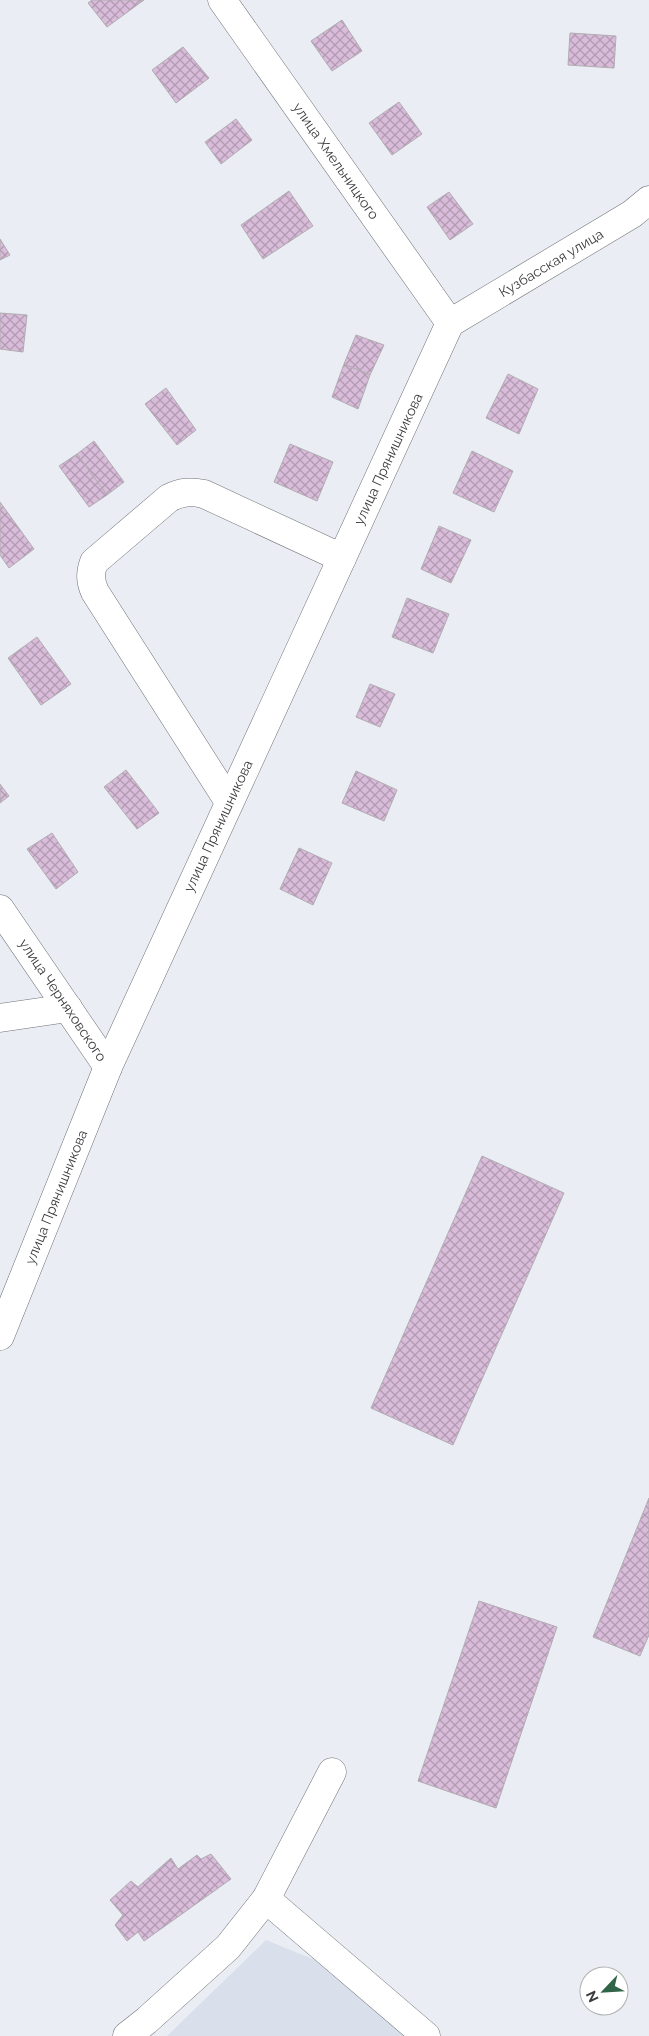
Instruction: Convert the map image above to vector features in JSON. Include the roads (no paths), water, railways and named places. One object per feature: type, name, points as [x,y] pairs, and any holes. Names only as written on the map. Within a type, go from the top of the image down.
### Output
[{"type":"street","name":"улица Хмельницкого","points":[[222,0],[450,323]]},
{"type":"street","name":"Кузбасская улица","points":[[450,323],[632,214],[649,200]]},
{"type":"street","name":"улица Прянишникова","points":[[0,1336],[108,1067],[450,323]]},
{"type":"street","points":[[229,802],[95,592],[91,582],[94,562],[169,498],[179,493],[192,491],[204,494],[342,558]]},
{"type":"street","name":"улица Черняховского","points":[[0,909],[108,1067]]},
{"type":"street","points":[[0,1018],[68,1008]]},
{"type":"street","points":[[127,2036],[228,1947],[266,1899],[332,1772]]},
{"type":"street","points":[[266,1899],[426,2036]]}]
